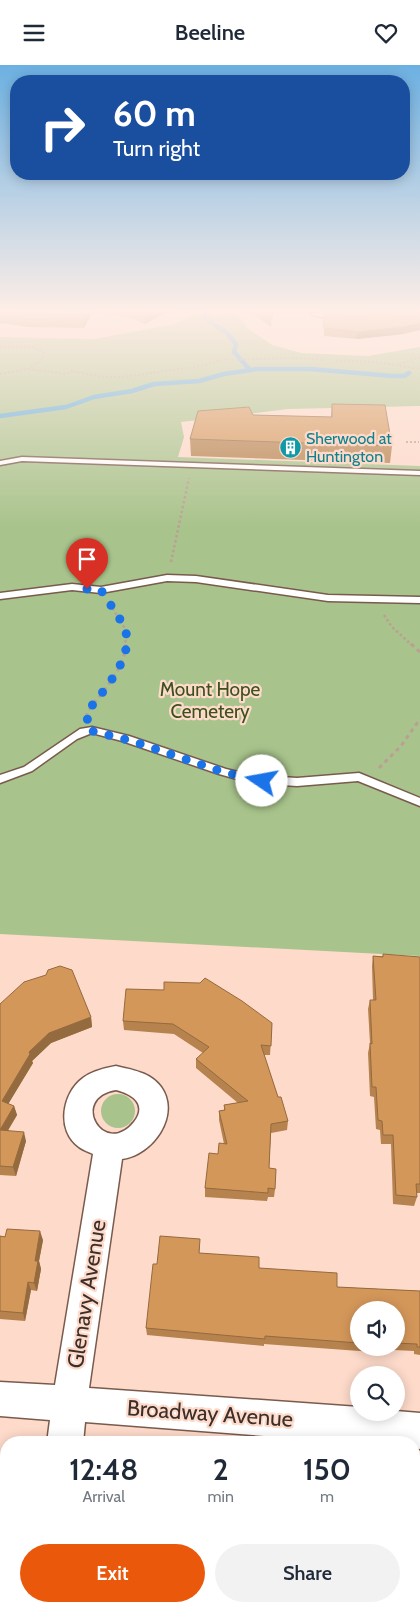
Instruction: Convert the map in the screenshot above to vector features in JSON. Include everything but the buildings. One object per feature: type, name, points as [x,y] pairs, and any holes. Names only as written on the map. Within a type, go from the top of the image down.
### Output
[{"type":"street","name":"Glenavy Avenue","points":[[66,1436],[109,1146]]},
{"type":"street","name":"Broadway Avenue","points":[[0,1399],[316,1421],[420,1431]]},
{"type":"lane","points":[[0,463],[22,459],[420,473]]},
{"type":"lane","points":[[0,596],[72,587],[101,590],[168,577],[196,579],[328,598],[420,600]]},
{"type":"lane","points":[[0,779],[28,769],[73,737],[88,730],[125,738],[223,772],[251,779],[296,782],[350,776],[367,779],[420,803]]},
{"type":"path","points":[[406,442],[420,442]]},
{"type":"path","points":[[168,577],[192,466]]},
{"type":"path","points":[[88,730],[87,712],[116,673],[126,655],[125,628],[101,590]]},
{"type":"path","points":[[373,599],[392,627],[420,652]]},
{"type":"path","points":[[367,779],[401,746],[420,719]]},
{"type":"green space","name":"Mount Hope Cemetery","points":[[0,385],[420,385],[420,406],[288,409],[181,422],[184,437],[178,457],[420,466],[420,956],[0,934]]},
{"type":"green space","points":[[118,1094],[130,1099],[135,1111],[130,1123],[118,1128],[106,1123],[101,1111],[106,1099]]},
{"type":"waterway","points":[[0,416],[66,407],[94,397],[132,391],[150,385]]},
{"type":"place","name":"Sherwood at Huntington","points":[[290,447]]},
{"type":"route","points":[[87,589],[101,590],[125,628],[126,655],[116,673],[87,712],[88,730],[132,741],[223,772],[262,781]]}]
